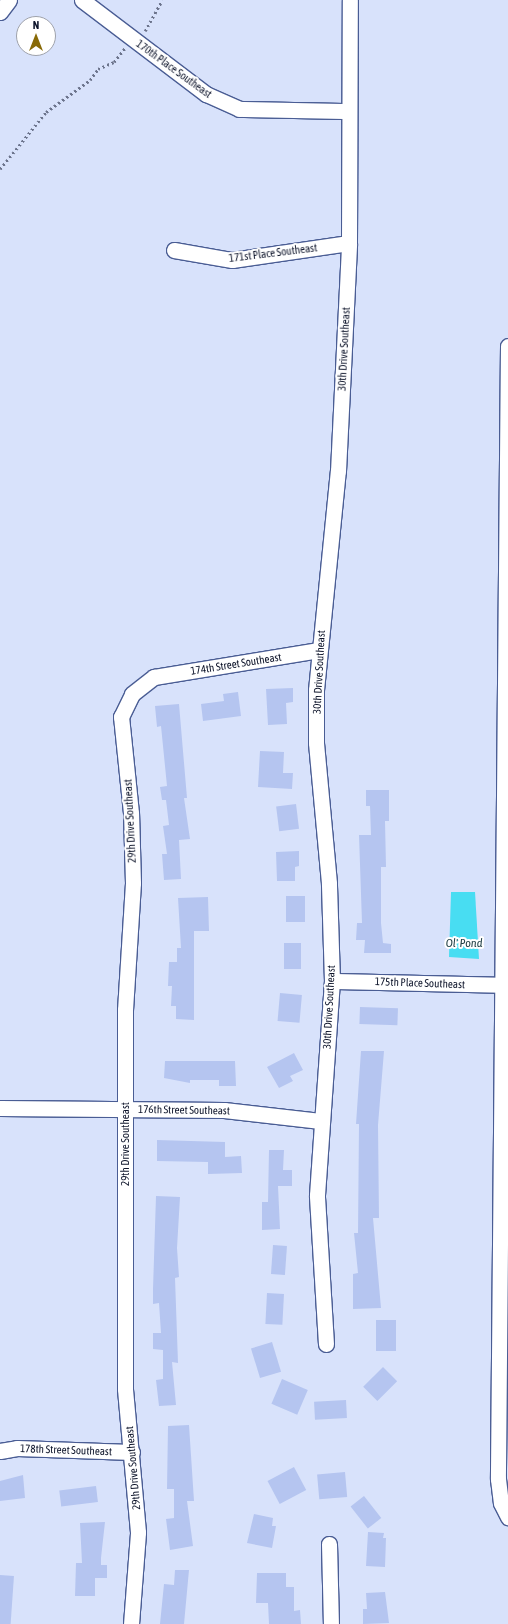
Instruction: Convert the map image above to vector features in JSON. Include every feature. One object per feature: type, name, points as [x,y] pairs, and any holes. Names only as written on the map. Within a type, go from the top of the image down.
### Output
[{"type":"street","points":[[0,12],[9,0]]},
{"type":"street","name":"170th Place Southeast","points":[[82,0],[206,94],[239,109],[348,111]]},
{"type":"street","name":"30th Drive Southeast","points":[[326,1344],[317,1195],[320,1121],[332,980],[329,883],[316,743],[319,650],[338,470],[349,244],[348,111],[350,0]]},
{"type":"street","name":"171st Place Southeast","points":[[174,250],[232,260],[349,244]]},
{"type":"street","points":[[508,346],[504,1296],[498,1479],[501,1503],[508,1517]]},
{"type":"street","name":"174th Street Southeast","points":[[154,677],[319,650]]},
{"type":"street","name":"29th Drive Southeast","points":[[131,1624],[138,1532],[132,1452],[125,1389],[125,1010],[133,883],[131,813],[121,717],[132,694],[154,677]]},
{"type":"street","name":"175th Place Southeast","points":[[332,980],[505,985]]},
{"type":"street","name":"176th Street Southeast","points":[[0,1108],[224,1110],[320,1121]]},
{"type":"street","name":"178th Street Southeast","points":[[0,1451],[17,1448],[132,1452]]},
{"type":"street","points":[[329,1544],[331,1624]]},
{"type":"path","points":[[0,169],[46,112],[90,80],[98,69],[114,62],[136,42],[162,0]]},
{"type":"water","name":"Ol' Pond","points":[[451,892],[475,892],[479,959],[449,957]]},
{"type":"building","points":[[293,688],[293,702],[286,703],[287,724],[268,725],[266,689]]},
{"type":"building","points":[[238,692],[241,716],[203,721],[201,704],[224,701],[223,694]]},
{"type":"building","points":[[179,704],[187,798],[184,798],[190,839],[179,840],[181,879],[164,880],[162,854],[167,854],[163,826],[169,825],[166,800],[162,800],[160,787],[167,786],[161,726],[157,727],[155,706]]},
{"type":"building","points":[[260,751],[284,752],[283,773],[293,773],[292,789],[258,787]]},
{"type":"building","points":[[366,790],[389,790],[389,821],[385,821],[386,867],[381,867],[381,923],[383,943],[391,944],[391,953],[364,953],[365,940],[356,940],[357,923],[362,923],[359,835],[371,835],[370,806],[366,806]]},
{"type":"building","points":[[296,804],[299,829],[279,831],[276,806]]},
{"type":"building","points":[[299,851],[299,866],[295,867],[295,881],[277,881],[276,852]]},
{"type":"building","points":[[286,896],[305,896],[305,922],[286,922]]},
{"type":"building","points":[[208,897],[209,931],[194,931],[194,1020],[176,1019],[176,1006],[171,1006],[172,986],[168,986],[169,962],[177,962],[177,948],[181,948],[178,898]]},
{"type":"building","points":[[284,943],[301,943],[301,969],[284,969]]},
{"type":"building","points":[[280,993],[302,995],[299,1023],[278,1021]]},
{"type":"building","points":[[360,1007],[398,1008],[397,1025],[359,1024]]},
{"type":"building","points":[[361,1051],[384,1051],[378,1125],[379,1218],[373,1218],[381,1308],[353,1309],[353,1274],[358,1273],[354,1233],[358,1233],[359,1124],[356,1124]]},
{"type":"building","points":[[294,1053],[303,1070],[290,1076],[293,1081],[279,1088],[267,1067]]},
{"type":"building","points":[[165,1061],[235,1061],[236,1086],[219,1086],[219,1080],[190,1080],[190,1083],[164,1078]]},
{"type":"building","points":[[157,1140],[225,1142],[225,1157],[241,1156],[242,1173],[208,1174],[208,1162],[157,1161]]},
{"type":"building","points":[[269,1150],[284,1150],[283,1170],[292,1170],[292,1186],[278,1186],[280,1229],[262,1230],[262,1202],[268,1202]]},
{"type":"building","points":[[156,1196],[180,1197],[177,1248],[179,1277],[175,1278],[178,1363],[172,1362],[176,1405],[159,1406],[156,1380],[163,1379],[163,1350],[153,1349],[153,1333],[161,1333],[159,1303],[153,1304]]},
{"type":"building","points":[[273,1245],[287,1246],[285,1275],[271,1274]]},
{"type":"building","points":[[267,1293],[284,1294],[282,1325],[265,1324]]},
{"type":"building","points":[[376,1320],[396,1320],[396,1351],[376,1351]]},
{"type":"building","points":[[272,1342],[281,1372],[260,1378],[251,1348]]},
{"type":"building","points":[[383,1367],[397,1381],[377,1401],[363,1387]]},
{"type":"building","points":[[282,1379],[308,1390],[297,1415],[271,1404]]},
{"type":"building","points":[[346,1400],[347,1418],[315,1420],[314,1402]]},
{"type":"building","points":[[189,1425],[194,1501],[187,1501],[193,1546],[170,1550],[166,1519],[174,1518],[174,1489],[167,1489],[168,1426]]},
{"type":"building","points":[[294,1467],[306,1490],[280,1504],[268,1481]]},
{"type":"building","points":[[345,1472],[347,1497],[319,1499],[317,1474]]},
{"type":"building","points":[[23,1475],[25,1498],[0,1501],[0,1481]]},
{"type":"building","points":[[96,1486],[98,1502],[61,1506],[59,1491]]},
{"type":"building","points":[[364,1496],[381,1518],[368,1529],[351,1506]]},
{"type":"building","points":[[254,1514],[273,1518],[272,1526],[276,1526],[272,1548],[247,1543]]},
{"type":"building","points":[[105,1522],[101,1565],[107,1565],[107,1578],[95,1578],[95,1596],[75,1596],[76,1563],[82,1563],[80,1523]]},
{"type":"building","points":[[368,1532],[384,1533],[383,1538],[386,1538],[385,1567],[366,1566]]},
{"type":"building","points":[[175,1570],[189,1570],[184,1624],[160,1624],[164,1584],[174,1585]]},
{"type":"building","points":[[257,1573],[286,1573],[286,1587],[294,1587],[294,1611],[300,1610],[301,1624],[269,1624],[268,1603],[256,1603]]},
{"type":"building","points":[[0,1575],[14,1576],[11,1624],[0,1624]]},
{"type":"building","points":[[385,1592],[389,1623],[363,1624],[363,1609],[367,1609],[366,1593]]}]
